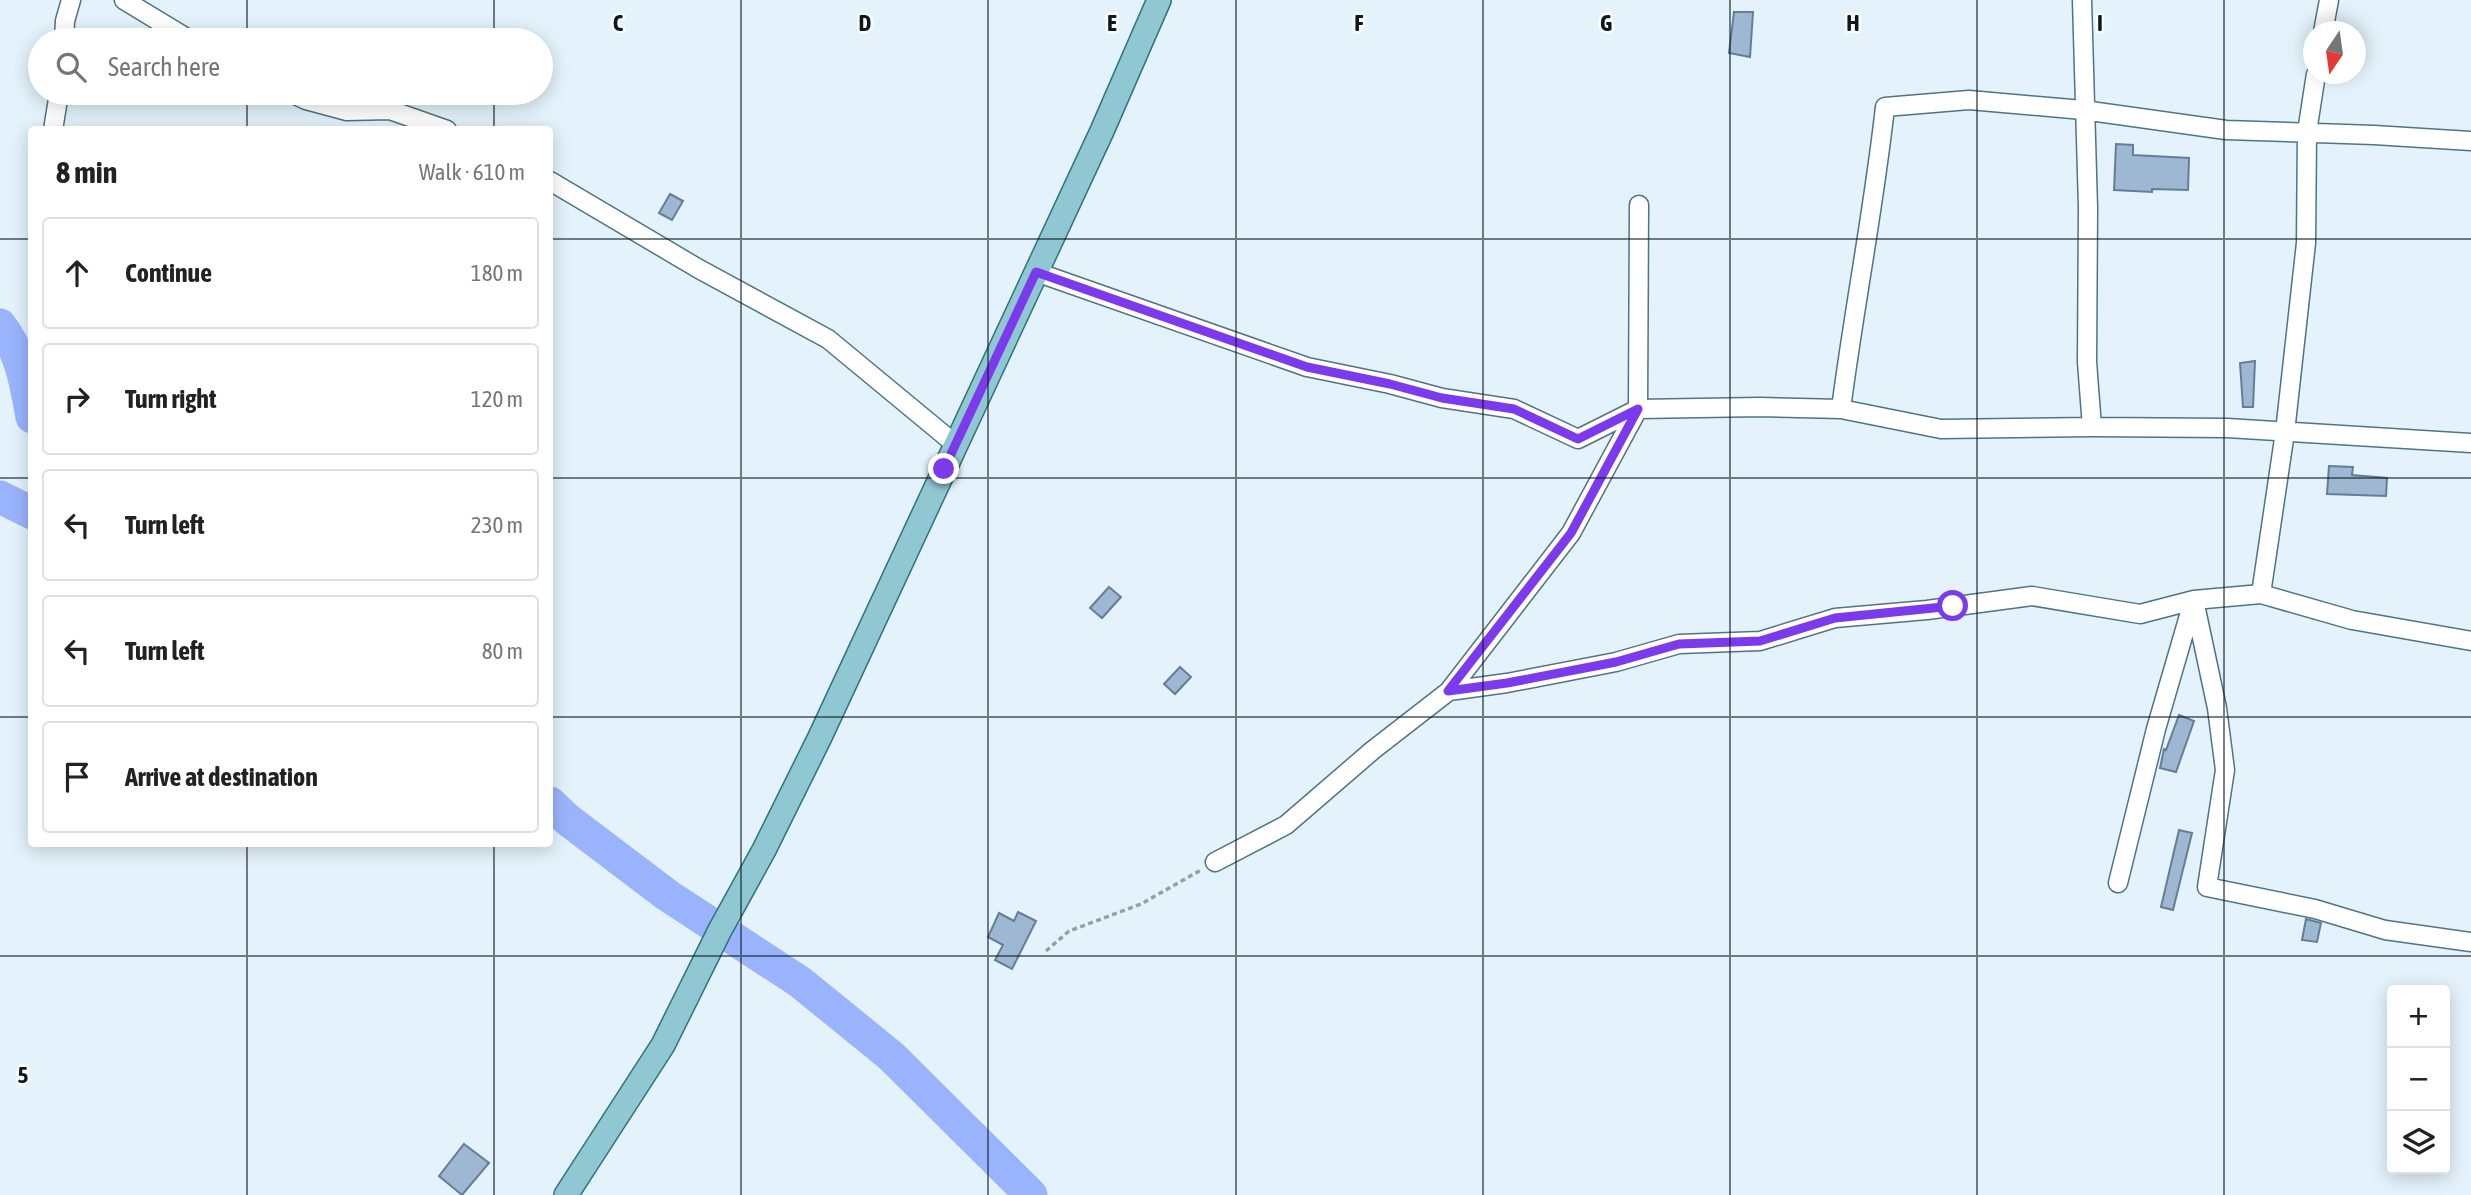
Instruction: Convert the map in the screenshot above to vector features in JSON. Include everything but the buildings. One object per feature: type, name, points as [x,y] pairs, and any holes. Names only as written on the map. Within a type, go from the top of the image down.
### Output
[{"type":"main road","points":[[566,1195],[663,1045],[720,930],[764,850],[825,727],[1102,131],[1159,0]]},
{"type":"street","points":[[65,28],[71,0]]},
{"type":"street","points":[[124,0],[170,28]]},
{"type":"street","points":[[2082,0],[2083,110],[2088,208],[2087,362],[2092,427]]},
{"type":"street","points":[[2325,21],[2329,0]]},
{"type":"street","points":[[2260,594],[2285,432],[2306,243],[2307,132],[2314,84]]},
{"type":"street","points":[[1841,410],[1878,178],[1885,107],[1969,100],[2083,110],[2226,130],[2471,141]]},
{"type":"street","points":[[54,126],[57,105]]},
{"type":"street","points":[[325,105],[347,111],[390,110],[436,126]]},
{"type":"street","points":[[553,183],[699,269],[828,339],[955,444]]},
{"type":"street","points":[[1215,862],[1286,825],[1373,750],[1448,691],[1571,533],[1638,409],[1639,205]]},
{"type":"street","points":[[1036,272],[1307,367],[1442,398],[1514,409],[1578,439],[1638,409],[1841,410],[1941,429],[2227,428],[2471,443]]},
{"type":"street","points":[[1448,691],[1507,683],[1602,664],[1679,644],[1760,641],[1835,618],[1927,610],[2032,596],[2140,614],[2194,600],[2260,594],[2352,620],[2471,641]]},
{"type":"street","points":[[2118,883],[2156,729],[2194,600]]},
{"type":"street","points":[[2194,600],[2217,708],[2225,771],[2207,887],[2315,909],[2385,930],[2471,942]]},
{"type":"path","points":[[1046,951],[1069,932],[1141,904],[1215,862]]},
{"type":"waterway","points":[[0,325],[18,357],[28,396]]},
{"type":"waterway","points":[[0,497],[28,511]]},
{"type":"waterway","points":[[553,806],[667,895],[800,982],[891,1056],[1031,1195]]},
{"type":"route","points":[[944,469],[1036,272],[1307,367],[1442,398],[1514,409],[1578,439],[1638,409],[1571,533],[1448,691],[1507,683],[1616,662],[1679,644],[1760,641],[1835,618],[1953,606]]}]
